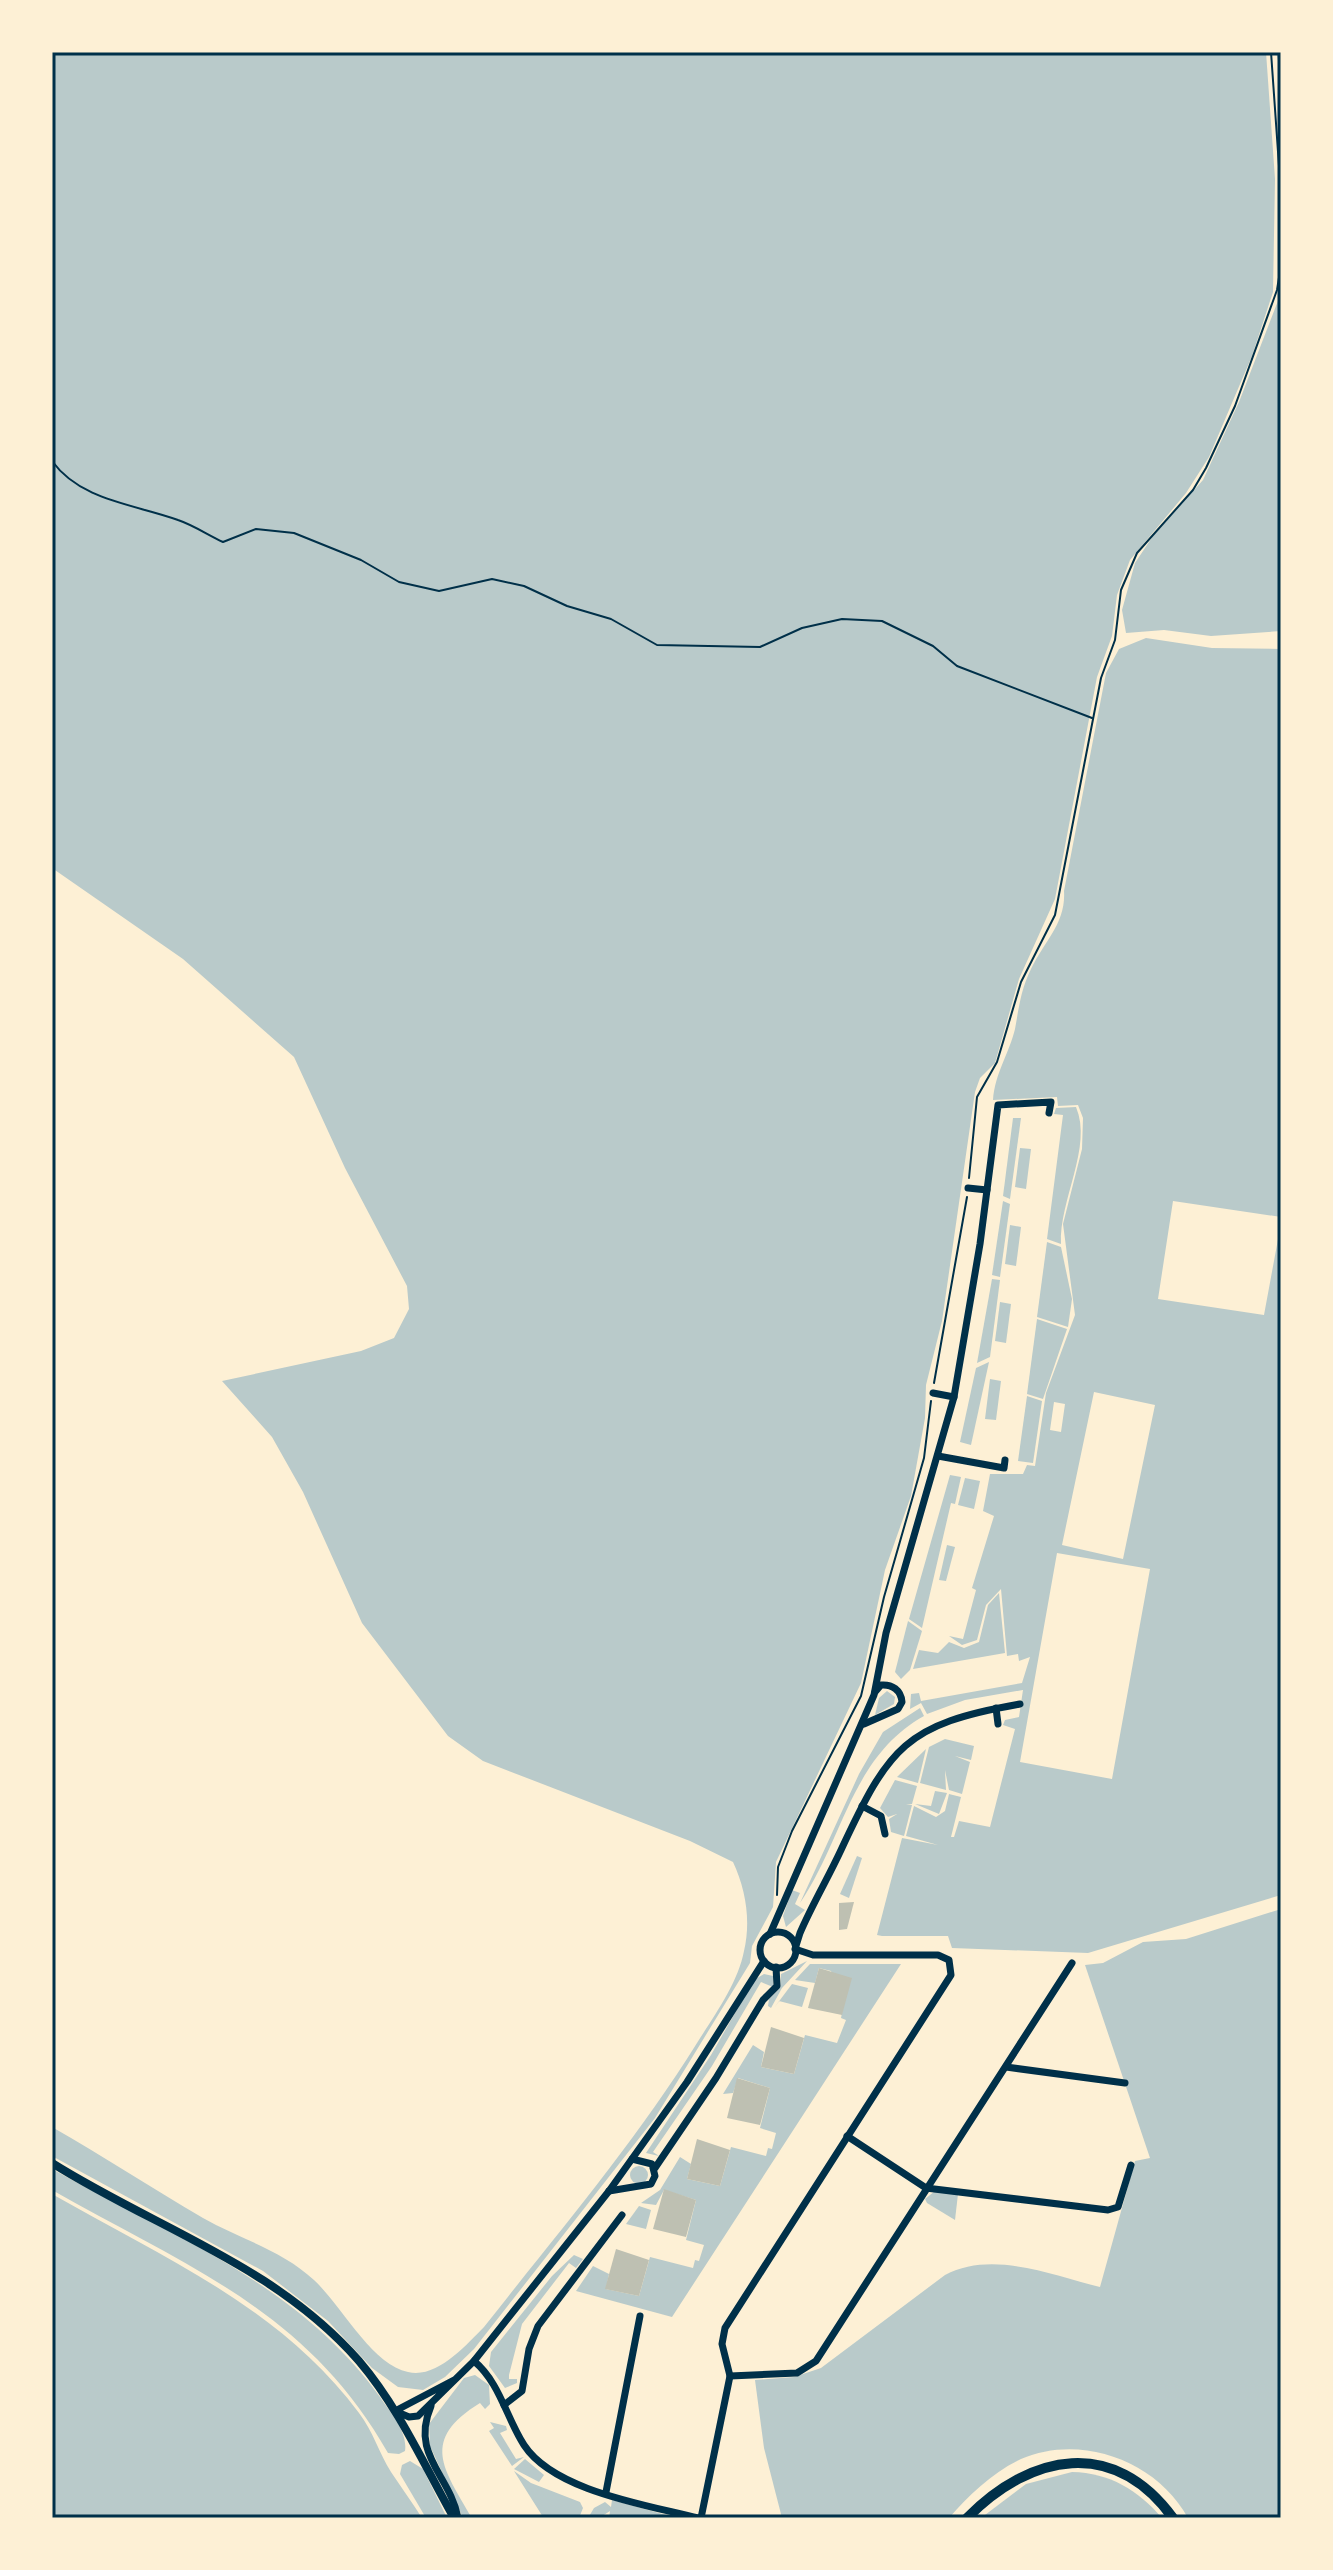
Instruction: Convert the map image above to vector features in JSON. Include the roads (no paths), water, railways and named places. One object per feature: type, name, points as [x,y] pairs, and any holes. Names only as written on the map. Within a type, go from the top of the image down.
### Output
[{"type":"main road","points":[[967,2518],[1005,2485],[1027,2473],[1047,2466],[1078,2463],[1108,2467],[1129,2477],[1148,2490],[1173,2518]]},
{"type":"street","points":[[395,2411],[414,2417],[474,2361],[609,2191],[764,1961],[761,1946],[770,1934],[864,1724],[874,1695],[886,1633],[954,1397],[998,1105],[1051,1102],[1049,1113]]},
{"type":"street","points":[[968,1188],[987,1190]]},
{"type":"street","points":[[933,1393],[954,1397]]},
{"type":"street","points":[[938,1456],[1004,1468],[1005,1460]]},
{"type":"street","points":[[864,1724],[898,1709],[902,1702],[898,1691],[890,1685],[881,1685],[874,1695]]},
{"type":"street","points":[[789,1963],[805,1919],[879,1773],[913,1738],[947,1720],[1020,1704]]},
{"type":"street","points":[[996,1708],[998,1724]]},
{"type":"street","points":[[862,1806],[881,1816],[885,1834]]},
{"type":"street","points":[[474,2361],[490,2377],[520,2438],[540,2465],[559,2477],[700,2518],[730,2376],[722,2344],[725,2328],[949,1979],[951,1969],[946,1958],[938,1955],[813,1955],[795,1949],[783,1933],[777,1915]]},
{"type":"street","points":[[770,1934],[783,1933],[805,1919]]},
{"type":"street","points":[[764,1961],[776,1967],[813,1955]]},
{"type":"street","points":[[730,2376],[790,2374],[811,2366],[1072,1963]]},
{"type":"street","points":[[609,2191],[648,2186],[654,2180],[655,2168],[716,2078],[763,2000],[777,1986],[776,1967]]},
{"type":"street","points":[[1006,2067],[1125,2083]]},
{"type":"street","points":[[847,2136],[926,2188],[1112,2211],[1120,2202],[1131,2165]]},
{"type":"street","points":[[632,2159],[649,2162],[655,2168]]},
{"type":"street","points":[[52,2163],[223,2253],[287,2294],[358,2360],[395,2411],[456,2518]]},
{"type":"street","points":[[504,2405],[522,2391],[529,2349],[538,2326],[622,2215]]},
{"type":"street","points":[[606,2492],[640,2316]]},
{"type":"street","points":[[395,2411],[454,2380]]},
{"type":"street","points":[[434,2401],[424,2426],[425,2446],[456,2518]]}]
